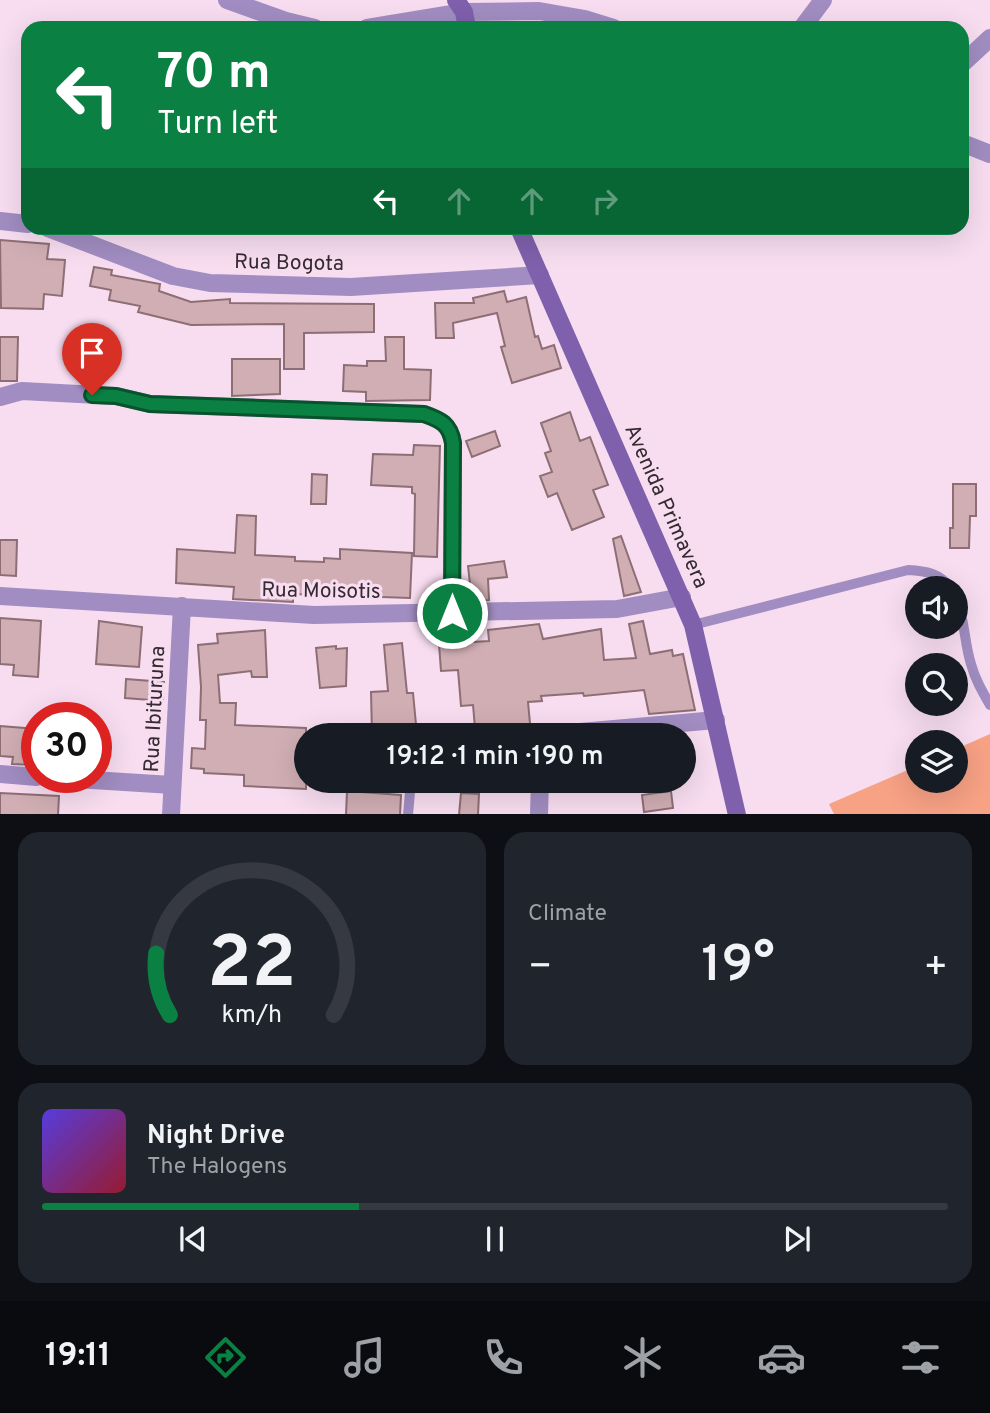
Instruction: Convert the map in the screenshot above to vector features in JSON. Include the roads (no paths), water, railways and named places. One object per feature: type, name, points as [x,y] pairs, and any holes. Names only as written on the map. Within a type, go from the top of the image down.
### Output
[{"type":"street","points":[[227,0],[286,21]]},
{"type":"street","points":[[807,21],[823,0]]},
{"type":"street","points":[[411,21],[462,13],[539,11],[591,21]]},
{"type":"street","points":[[969,58],[990,38]]},
{"type":"street","points":[[969,146],[990,154]]},
{"type":"street","points":[[0,221],[21,223]]},
{"type":"street","name":"Rua Bogota","points":[[66,235],[173,276],[210,283],[351,287],[540,275]]},
{"type":"street","name":"Avenida Primavera","points":[[522,235],[693,625],[737,814]]},
{"type":"street","points":[[0,397],[22,391],[116,396],[150,404],[424,414],[438,419],[447,425],[453,443],[452,613]]},
{"type":"street","name":"Rua Moisotis","points":[[0,596],[314,615],[617,609],[682,597]]},
{"type":"street","name":"Rua Ibituruna","points":[[171,814],[182,606]]},
{"type":"street","points":[[682,723],[716,720]]},
{"type":"street","points":[[0,774],[21,775]]},
{"type":"street","points":[[112,781],[172,785]]},
{"type":"street","points":[[539,814],[540,793]]},
{"type":"lane","points":[[693,625],[908,570],[926,571],[940,576]]},
{"type":"lane","points":[[966,639],[978,685],[990,705]]},
{"type":"lane","points":[[408,814],[410,793]]}]
